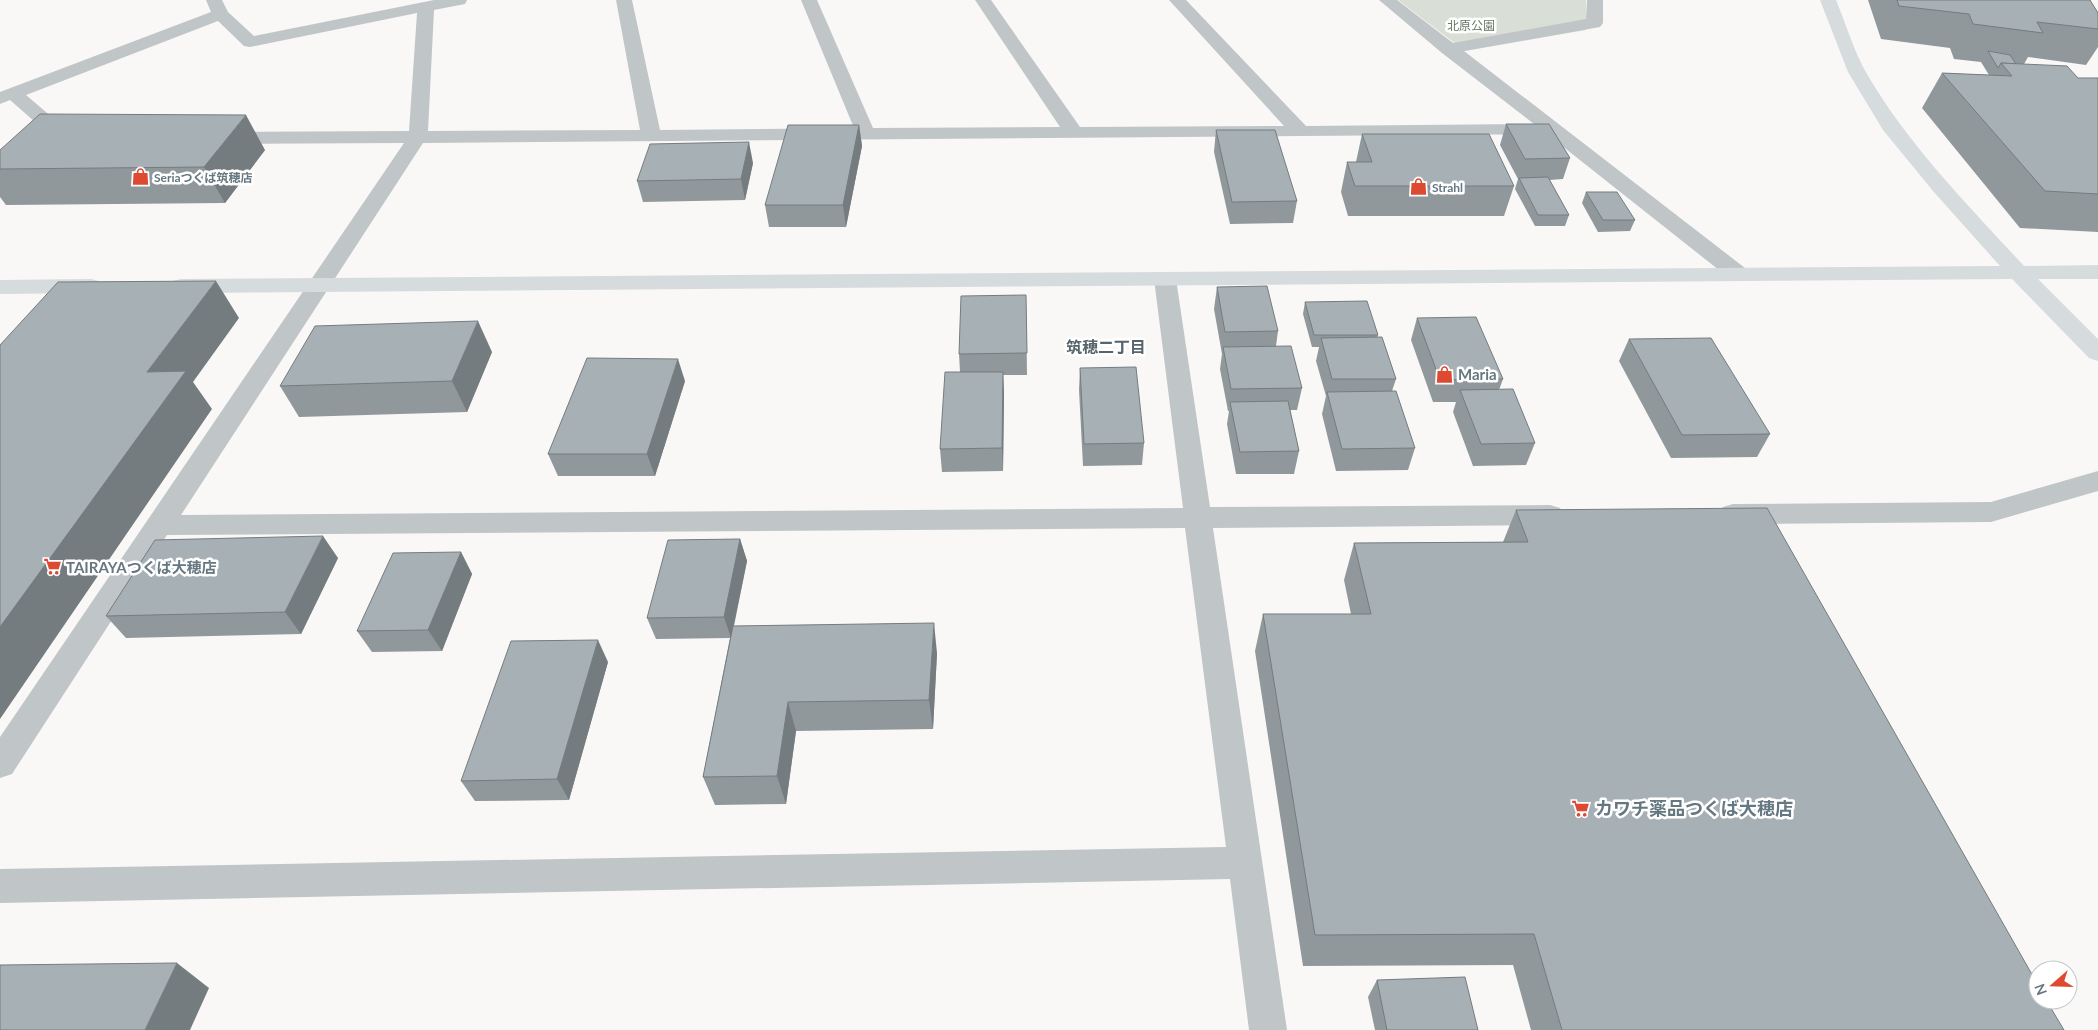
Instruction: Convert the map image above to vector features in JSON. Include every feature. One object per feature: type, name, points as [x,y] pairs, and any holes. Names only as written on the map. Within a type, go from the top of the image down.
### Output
[{"type":"street","points":[[7,96],[218,7],[250,42],[459,0]]},
{"type":"street","points":[[624,0],[650,135]]},
{"type":"street","points":[[809,0],[866,134]]},
{"type":"street","points":[[982,0],[1074,132]]},
{"type":"street","points":[[1177,0],[1300,132]]},
{"type":"street","points":[[1387,0],[1737,273]]},
{"type":"street","points":[[1448,49],[1594,23],[1596,0]]},
{"type":"street","points":[[1828,0],[1857,72],[1894,130],[1940,187],[2018,272],[2098,353]]},
{"type":"street","points":[[0,764],[418,136],[426,7]]},
{"type":"street","points":[[7,96],[65,139],[85,139]]},
{"type":"street","points":[[202,138],[1552,130]]},
{"type":"street","points":[[159,286],[1737,273],[2098,272]]},
{"type":"street","points":[[1165,279],[1268,1030]]},
{"type":"street","points":[[0,287],[110,286]]},
{"type":"street","points":[[1711,514],[1990,512],[2098,480]]},
{"type":"street","points":[[160,525],[1573,515]]},
{"type":"street","points":[[0,886],[1246,864]]},
{"type":"green space","name":"北原公園","points":[[1398,0],[1586,0],[1586,30],[1465,51]]},
{"type":"building","points":[[1897,0],[2090,0],[2098,13],[2098,29],[2037,22],[2043,33],[1973,24],[1969,14],[1899,6]]},
{"type":"building","points":[[1988,51],[2010,55],[2016,64],[2001,63],[1998,68]]},
{"type":"building","points":[[2001,63],[2067,66],[2078,78],[2098,78],[2098,194],[2045,191],[1942,73],[2012,76]]},
{"type":"building","points":[[40,114],[246,115],[204,167],[0,169],[0,150]]},
{"type":"building","points":[[1506,124],[1549,124],[1570,158],[1525,159]]},
{"type":"building","points":[[788,125],[859,125],[843,205],[765,205]]},
{"type":"building","points":[[1216,130],[1275,130],[1297,201],[1232,202]]},
{"type":"building","points":[[1362,134],[1489,134],[1514,186],[1355,186],[1347,162],[1372,162]]},
{"type":"building","points":[[749,142],[741,179],[637,181],[650,144]]},
{"type":"building","points":[[1548,177],[1569,215],[1538,215],[1519,178]]},
{"type":"building","points":[[1586,192],[1617,192],[1635,220],[1603,220]]},
{"type":"building","points":[[216,281],[147,372],[186,371],[0,627],[0,345],[58,282]]},
{"type":"building","points":[[1267,286],[1278,331],[1225,332],[1217,287]]},
{"type":"building","points":[[1026,295],[1027,353],[959,354],[961,296]]},
{"type":"building","points":[[1367,301],[1378,335],[1314,335],[1305,302]]},
{"type":"building","points":[[1476,317],[1503,379],[1440,380],[1417,318]]},
{"type":"building","points":[[478,321],[452,381],[280,386],[315,326]]},
{"type":"building","points":[[1382,337],[1396,379],[1332,379],[1321,338]]},
{"type":"building","points":[[1711,338],[1770,434],[1682,435],[1629,339]]},
{"type":"building","points":[[1291,346],[1302,388],[1231,389],[1223,347]]},
{"type":"building","points":[[587,358],[678,359],[647,454],[548,454]]},
{"type":"building","points":[[1136,367],[1144,443],[1084,444],[1080,368]]},
{"type":"building","points":[[945,372],[1003,372],[1002,448],[940,449]]},
{"type":"building","points":[[1513,389],[1535,443],[1481,444],[1460,390]]},
{"type":"building","points":[[1396,391],[1415,448],[1342,449],[1327,392]]},
{"type":"building","points":[[1288,401],[1299,451],[1240,452],[1230,402]]},
{"type":"building","name":"カワチ薬品つくば大穂店","points":[[1767,508],[2028,967],[2028,1010],[2052,1010],[2064,1030],[1562,1030],[1534,934],[1315,935],[1263,614],[1371,614],[1354,543],[1528,542],[1516,510]]},
{"type":"building","points":[[323,536],[285,612],[106,616],[155,540]]},
{"type":"building","points":[[740,539],[724,617],[647,618],[668,540]]},
{"type":"building","points":[[461,552],[428,630],[357,631],[393,553]]},
{"type":"building","points":[[934,623],[929,700],[788,702],[777,776],[703,777],[733,626]]},
{"type":"building","points":[[598,640],[557,779],[461,781],[511,641]]},
{"type":"building","points":[[177,963],[145,1030],[0,1030],[0,965]]},
{"type":"building","points":[[1465,977],[1478,1030],[1387,1030],[1377,980]]},
{"type":"place","name":"Seriaつくば筑穂店","points":[[140,177]]},
{"type":"place","name":"Strahl","points":[[1418,187]]},
{"type":"place","name":"Maria","points":[[1444,374]]},
{"type":"place","name":"TAIRAYAつくば大穂店","points":[[52,567]]},
{"type":"place","name":"カワチ薬品つくば大穂店","points":[[1581,808]]},
{"type":"district","name":"筑穂二丁目","points":[[1106,346]]}]
